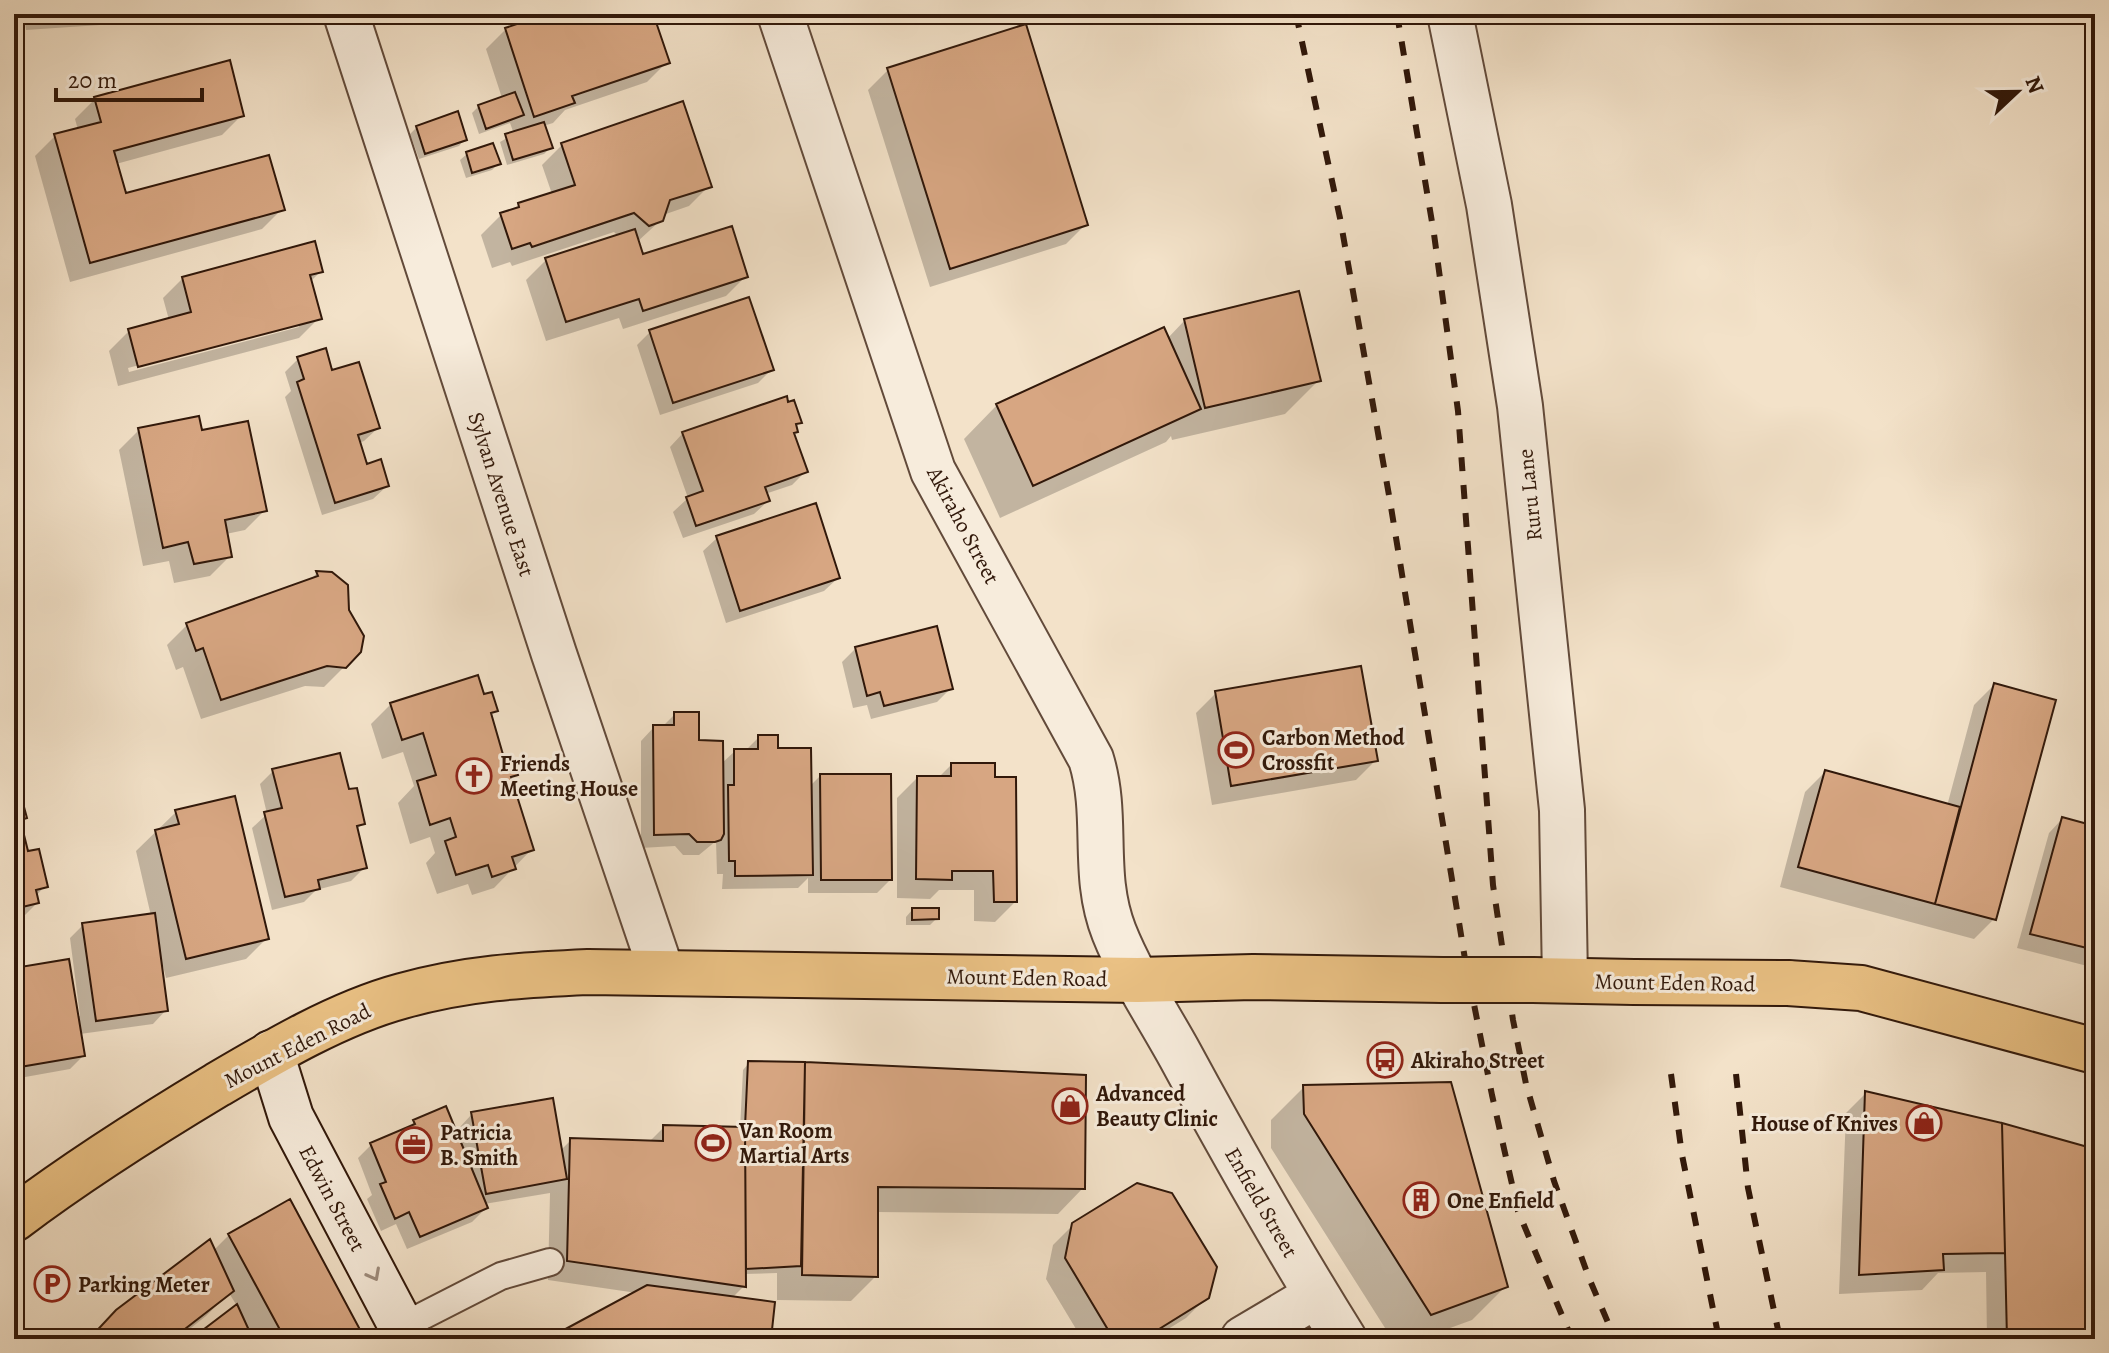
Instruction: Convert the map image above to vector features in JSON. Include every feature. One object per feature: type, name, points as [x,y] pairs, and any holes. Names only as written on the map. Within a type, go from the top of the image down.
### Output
[{"type":"main road","name":"Mount Eden Road","points":[[14,1219],[136,1133],[271,1053],[325,1026],[398,997],[456,982],[505,975],[588,972],[1138,980],[1253,977],[1788,983],[1861,988],[2095,1051]]},
{"type":"street","name":"Sylvan Avenue East","points":[[346,14],[554,654],[662,973]]},
{"type":"street","name":"Akiraho Street","points":[[780,14],[933,471],[1091,759],[1100,796],[1100,872],[1105,899],[1114,932],[1138,980]]},
{"type":"street","name":"Ruru Lane","points":[[1450,14],[1489,205],[1520,406],[1562,810],[1549,980]]},
{"type":"street","name":"Enfield Street","points":[[1138,980],[1254,1190],[1344,1339]]},
{"type":"street","name":"Edwin Street","points":[[271,1053],[291,1117],[404,1333]]},
{"type":"street","points":[[1243,1339],[1317,1295]]},
{"type":"lane","points":[[404,1333],[501,1276],[550,1262]]},
{"type":"building","points":[[571,14],[665,14],[667,19],[656,22],[670,63],[572,96],[575,103],[534,117],[505,28],[544,15],[547,22]]},
{"type":"building","points":[[1026,24],[1088,225],[950,269],[887,68]]},
{"type":"building","points":[[230,60],[244,116],[114,151],[126,193],[269,155],[285,210],[90,263],[54,134],[101,122],[94,97]]},
{"type":"building","points":[[515,92],[524,115],[486,129],[478,105]]},
{"type":"building","points":[[683,101],[712,187],[670,200],[663,221],[649,226],[634,213],[532,247],[530,243],[512,249],[500,213],[519,207],[518,203],[575,185],[561,143]]},
{"type":"building","points":[[458,111],[467,140],[425,154],[416,126]]},
{"type":"building","points":[[544,122],[553,148],[513,160],[505,134]]},
{"type":"building","points":[[493,143],[501,164],[472,173],[466,152]]},
{"type":"building","points":[[732,226],[748,277],[643,311],[639,299],[566,322],[545,258],[635,229],[643,254]]},
{"type":"building","points":[[315,241],[323,272],[310,275],[322,319],[138,367],[128,329],[191,312],[182,277]]},
{"type":"building","points":[[1299,291],[1321,381],[1205,408],[1184,319]]},
{"type":"building","points":[[749,297],[774,370],[673,403],[649,330]]},
{"type":"building","points":[[1164,327],[1201,409],[1033,486],[996,404]]},
{"type":"building","points":[[326,348],[332,370],[359,362],[380,428],[358,435],[367,464],[381,459],[389,486],[335,503],[297,382],[304,379],[297,357]]},
{"type":"building","points":[[787,396],[788,402],[794,400],[802,423],[796,424],[798,432],[794,433],[808,472],[765,487],[770,501],[696,526],[686,497],[703,491],[682,432]]},
{"type":"building","points":[[199,416],[202,430],[248,421],[267,511],[225,520],[232,557],[194,564],[188,542],[163,548],[138,428]]},
{"type":"building","points":[[816,503],[840,578],[740,611],[716,536]]},
{"type":"building","points":[[316,571],[332,572],[348,585],[349,610],[364,636],[361,652],[346,668],[327,666],[221,700],[203,648],[196,651],[186,623],[318,576]]},
{"type":"building","points":[[21,613],[14,662],[14,614]]},
{"type":"building","points":[[937,626],[953,689],[884,706],[880,692],[867,696],[855,647]]},
{"type":"building","points":[[1361,666],[1378,761],[1231,786],[1215,691]]},
{"type":"building","name":"Friends Meeting House","points":[[478,675],[484,694],[492,692],[498,711],[491,713],[504,758],[512,756],[518,775],[511,777],[534,850],[512,857],[516,869],[492,877],[488,865],[456,875],[445,841],[456,837],[450,818],[430,825],[417,781],[436,775],[423,733],[402,740],[390,703]]},
{"type":"building","points":[[1994,683],[2056,700],[1996,920],[1935,904]]},
{"type":"building","points":[[674,712],[699,712],[699,740],[723,741],[724,834],[721,840],[697,842],[689,834],[654,835],[653,725],[674,725]]},
{"type":"building","points":[[758,735],[778,735],[778,748],[811,748],[813,875],[735,876],[735,861],[729,861],[728,785],[734,785],[734,749],[758,749]]},
{"type":"building","points":[[340,753],[349,789],[357,788],[365,824],[357,826],[367,868],[318,880],[320,889],[285,897],[264,812],[282,808],[272,769]]},
{"type":"building","points":[[951,763],[995,763],[995,777],[1016,777],[1017,902],[994,902],[993,871],[952,871],[952,880],[916,879],[917,776],[951,776]]},
{"type":"building","points":[[14,770],[27,818],[14,822]]},
{"type":"building","points":[[1825,770],[1960,807],[1935,904],[1798,867]]},
{"type":"building","points":[[820,774],[891,774],[892,880],[821,880]]},
{"type":"building","points":[[235,796],[269,939],[186,959],[155,830],[179,824],[175,810]]},
{"type":"building","points":[[2062,817],[2095,826],[2095,950],[2030,934]]},
{"type":"building","points":[[23,831],[28,851],[39,849],[48,887],[36,890],[39,903],[14,909],[14,833]]},
{"type":"building","points":[[912,908],[939,908],[939,919],[912,920]]},
{"type":"building","points":[[155,913],[168,1011],[96,1021],[82,923]]},
{"type":"building","points":[[69,959],[85,1056],[14,1068],[14,968]]},
{"type":"building","points":[[748,1061],[805,1062],[801,1266],[746,1269]]},
{"type":"building","points":[[805,1062],[1086,1075],[1085,1189],[878,1187],[878,1277],[802,1275]]},
{"type":"building","name":"One Enfield","points":[[1451,1082],[1508,1287],[1431,1315],[1304,1114],[1303,1085]]},
{"type":"building","points":[[1865,1091],[2002,1123],[2005,1253],[1943,1254],[1944,1270],[1859,1275]]},
{"type":"building","points":[[553,1098],[567,1179],[486,1194],[471,1112]]},
{"type":"building","points":[[446,1106],[488,1208],[420,1237],[409,1212],[395,1219],[380,1184],[386,1182],[370,1143],[415,1124],[413,1120]]},
{"type":"building","points":[[2002,1123],[2095,1149],[2095,1339],[2007,1339]]},
{"type":"building","points":[[663,1125],[745,1127],[746,1287],[567,1261],[570,1138],[663,1141]]},
{"type":"building","points":[[1137,1183],[1172,1193],[1217,1267],[1209,1298],[1143,1339],[1110,1333],[1065,1258],[1072,1223]]},
{"type":"building","points":[[290,1199],[365,1339],[285,1339],[228,1234]]},
{"type":"building","points":[[210,1239],[234,1291],[172,1339],[89,1339],[116,1310]]},
{"type":"building","points":[[647,1285],[775,1302],[771,1339],[547,1339]]},
{"type":"building","points":[[237,1304],[253,1339],[191,1339]]},
{"type":"railway","points":[[1296,14],[1340,218],[1465,959],[1492,1095],[1518,1211],[1572,1339]]},
{"type":"railway","points":[[1397,14],[1434,234],[1458,411],[1493,885],[1513,1020],[1526,1084],[1554,1181],[1615,1339]]},
{"type":"railway","points":[[1671,1074],[1682,1155],[1719,1339]]},
{"type":"railway","points":[[1736,1074],[1748,1188],[1780,1339]]},
{"type":"place","name":"Carbon Method Crossfit","points":[[1236,750]]},
{"type":"place","name":"Friends Meeting House","points":[[474,776]]},
{"type":"place","name":"Akiraho Street","points":[[1385,1060]]},
{"type":"place","name":"Advanced Beauty Clinic","points":[[1070,1106]]},
{"type":"place","name":"House of Knives","points":[[1924,1123]]},
{"type":"place","name":"Van Room Martial Arts","points":[[713,1143]]},
{"type":"place","name":"Patricia B. Smith","points":[[414,1145]]},
{"type":"place","name":"One Enfield","points":[[1421,1200]]},
{"type":"place","name":"Parking Meter","points":[[52,1284]]}]
